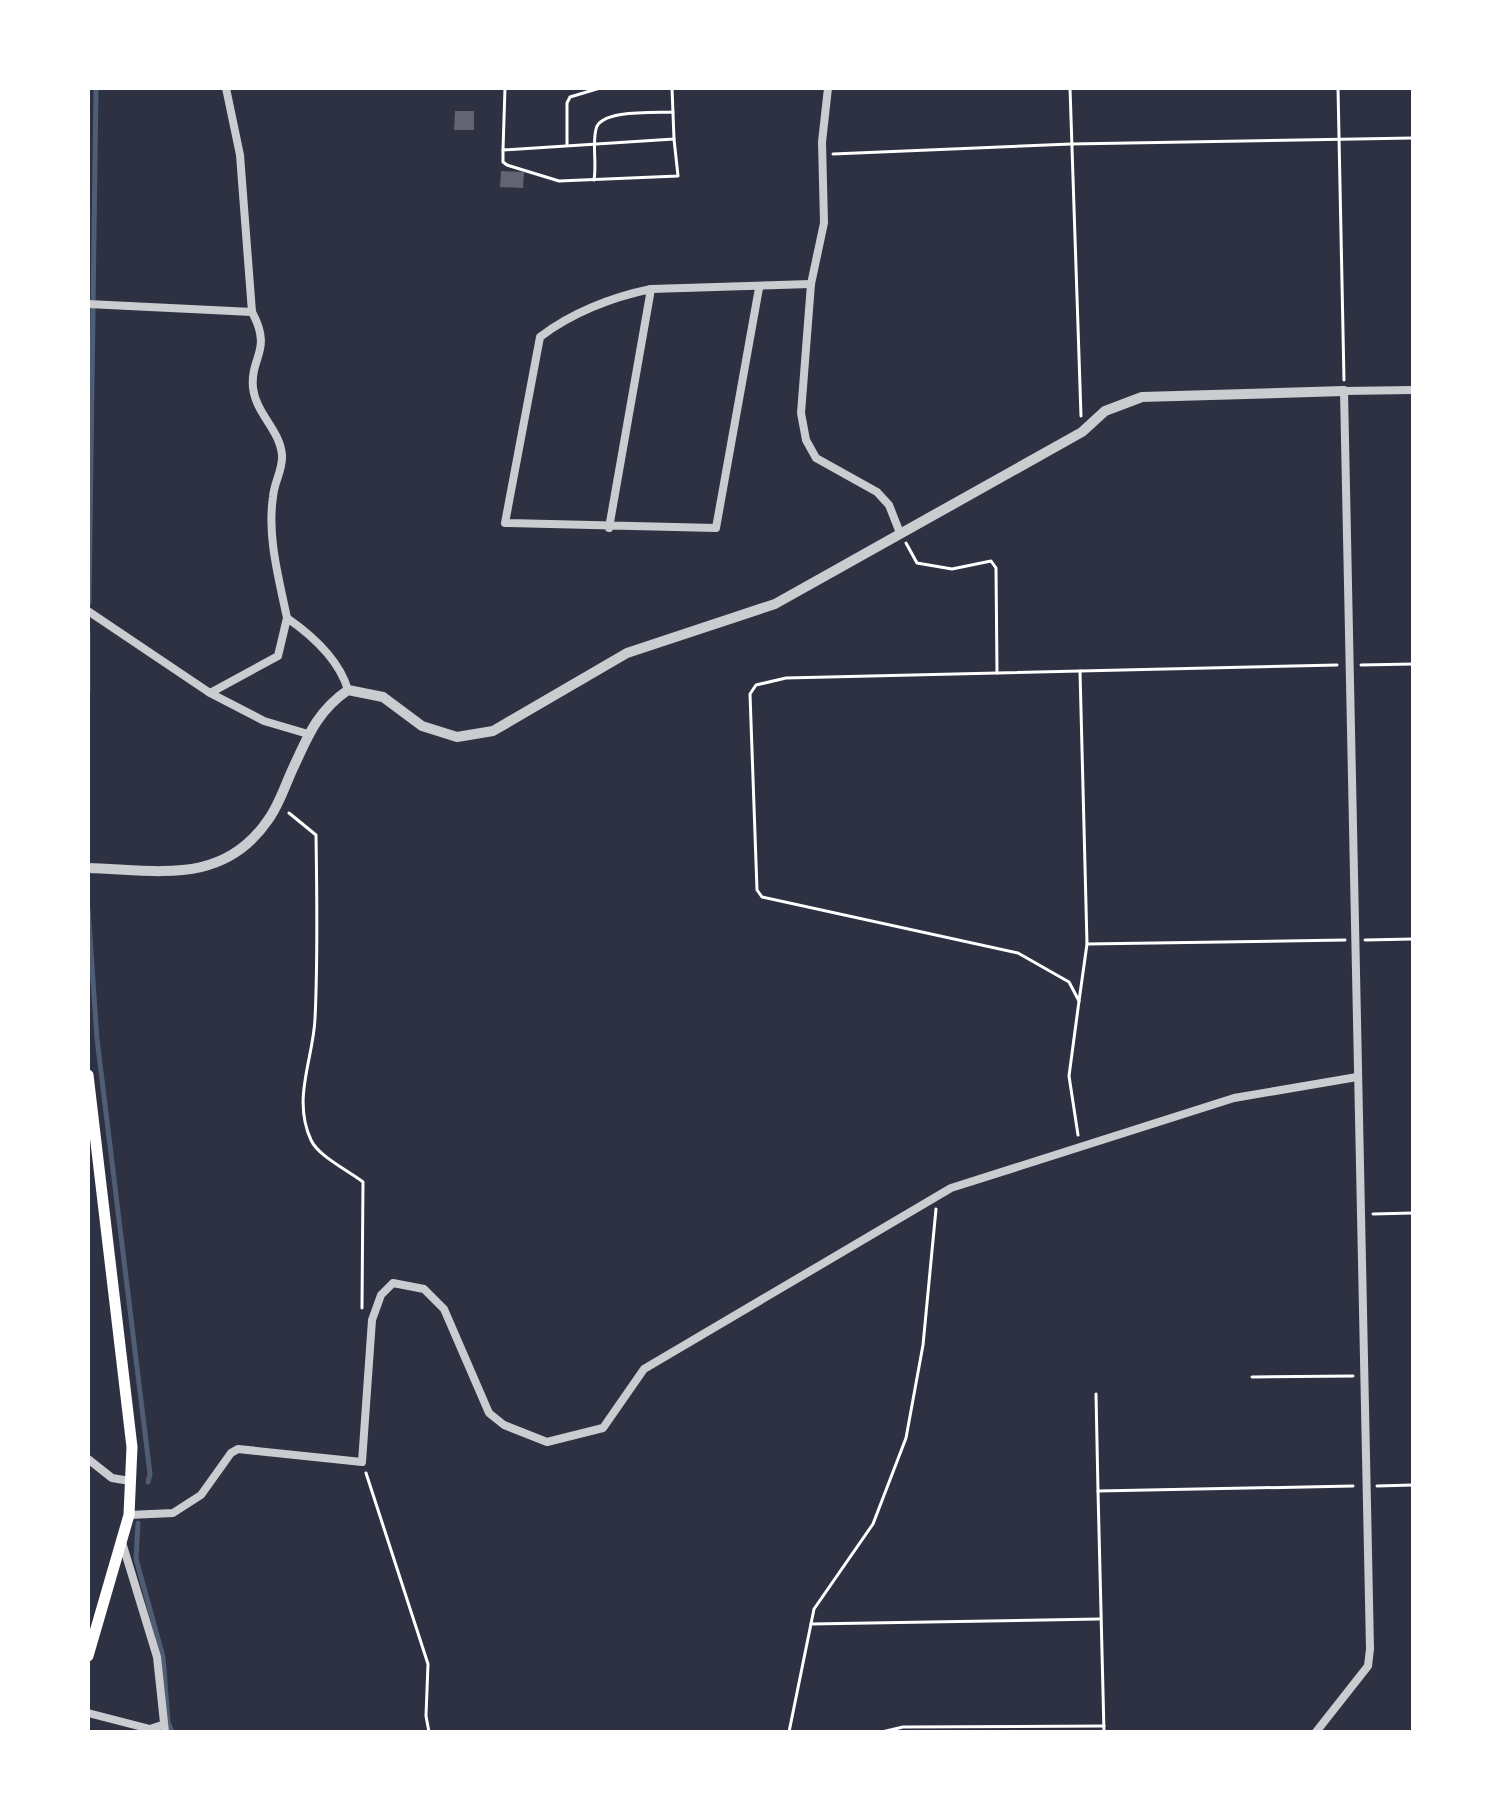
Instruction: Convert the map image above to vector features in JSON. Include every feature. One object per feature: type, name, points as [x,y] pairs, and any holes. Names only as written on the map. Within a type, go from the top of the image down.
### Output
[{"type":"main road","points":[[88,1075],[130,1407],[129,1515],[120,1537],[88,1656]]},
{"type":"street","points":[[210,693],[278,656],[287,618],[273,535],[273,496],[282,455],[278,438],[255,398],[253,379],[262,340],[252,312],[240,155],[226,88]]},
{"type":"street","points":[[828,88],[823,152],[824,223],[811,284],[801,413],[806,440],[816,458],[877,492],[889,505],[900,533]]},
{"type":"street","points":[[759,288],[716,528],[609,528],[505,523],[540,337],[560,322],[628,293],[696,285],[759,288],[811,284]]},
{"type":"street","points":[[609,528],[651,289]]},
{"type":"street","points":[[93,304],[252,312]]},
{"type":"street","points":[[88,868],[188,870],[216,866],[243,849],[269,819],[308,734],[326,705],[348,690],[383,697],[422,726],[457,737],[493,731],[627,653],[775,604],[1082,432],[1105,411],[1142,397],[1413,390]]},
{"type":"street","points":[[1316,1732],[1368,1666],[1368,1486],[1344,391]]},
{"type":"street","points":[[88,611],[210,693],[264,721],[308,734]]},
{"type":"street","points":[[287,618],[327,652],[344,676],[348,690]]},
{"type":"street","points":[[129,1515],[173,1513],[201,1495],[231,1453],[238,1449],[362,1462],[372,1320],[381,1295],[393,1283],[424,1289],[444,1309],[489,1413],[519,1433],[547,1442],[603,1428],[644,1369],[951,1188],[1234,1098],[1357,1077]]},
{"type":"street","points":[[88,1459],[112,1478],[130,1481]]},
{"type":"street","points":[[88,1713],[150,1729],[163,1728],[157,1657],[120,1537]]},
{"type":"path","points":[[505,88],[503,162],[559,181],[678,176],[672,88]]},
{"type":"path","points":[[567,144],[570,97],[600,88]]},
{"type":"path","points":[[1070,88],[1082,432]]},
{"type":"path","points":[[1338,88],[1344,391]]},
{"type":"path","points":[[594,180],[596,128],[607,117],[673,112]]},
{"type":"path","points":[[823,152],[843,155],[1071,144],[1413,138]]},
{"type":"path","points":[[503,150],[674,139]]},
{"type":"path","points":[[900,533],[917,563],[952,569],[991,561],[996,568],[997,673]]},
{"type":"path","points":[[1079,1001],[1069,982],[1018,953],[762,897],[757,890],[750,694],[756,685],[786,678],[1413,664]]},
{"type":"path","points":[[1080,671],[1087,944],[1069,1076],[1080,1147]]},
{"type":"path","points":[[277,803],[316,835],[316,1011],[302,1088],[312,1143],[363,1182],[362,1322]]},
{"type":"path","points":[[1087,944],[1413,939]]},
{"type":"path","points":[[789,1732],[814,1609],[873,1524],[906,1438],[923,1345],[937,1196]]},
{"type":"path","points":[[1361,1215],[1413,1213]]},
{"type":"path","points":[[1252,1377],[1365,1376]]},
{"type":"path","points":[[1096,1394],[1104,1732]]},
{"type":"path","points":[[362,1462],[428,1664],[426,1716],[429,1732]]},
{"type":"path","points":[[1098,1491],[1413,1485]]},
{"type":"path","points":[[811,1624],[1101,1619]]},
{"type":"path","points":[[882,1732],[903,1727],[1104,1726]]},
{"type":"building","points":[[455,111],[474,111],[474,130],[454,130]]},
{"type":"building","points":[[501,171],[524,172],[523,188],[500,187]]},
{"type":"waterway","points":[[89,603],[96,88]]},
{"type":"waterway","points":[[88,632],[88,692]]},
{"type":"waterway","points":[[88,908],[97,1039],[150,1474],[148,1482]]},
{"type":"waterway","points":[[138,1523],[136,1559],[163,1657],[168,1722],[172,1732]]}]
